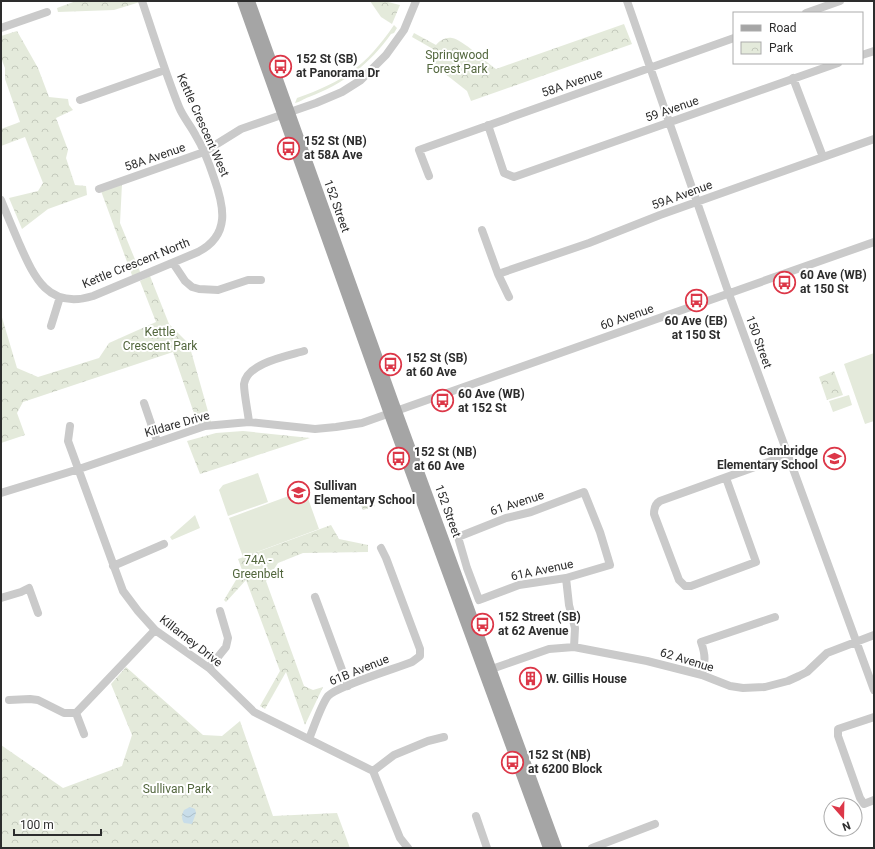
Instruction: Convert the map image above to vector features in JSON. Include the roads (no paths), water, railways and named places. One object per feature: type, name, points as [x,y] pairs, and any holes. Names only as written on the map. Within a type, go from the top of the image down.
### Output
[{"type":"main road","name":"152 Street","points":[[242,1],[285,113],[488,671],[557,848]]},
{"type":"main road","name":"152 Street","points":[[250,1],[285,113]]},
{"type":"main road","name":"152 Street","points":[[488,671],[548,848]]},
{"type":"street","name":"Kettle Crescent West","points":[[142,1],[165,70],[182,113],[204,152],[222,201],[222,222],[216,236]]},
{"type":"street","name":"58A Avenue","points":[[99,189],[204,152],[241,129],[337,94],[355,84],[386,55],[404,30],[416,1]]},
{"type":"street","name":"150 Street","points":[[627,1],[729,294],[874,690]]},
{"type":"street","points":[[809,12],[840,1]]},
{"type":"street","points":[[1,28],[47,12]]},
{"type":"street","name":"58A Avenue","points":[[429,176],[419,150],[733,38]]},
{"type":"street","points":[[863,55],[874,51]]},
{"type":"street","name":"59 Avenue","points":[[488,125],[504,172],[514,177],[835,64]]},
{"type":"street","points":[[80,100],[165,70]]},
{"type":"street","points":[[794,78],[823,157]]},
{"type":"street","name":"59A Avenue","points":[[498,274],[589,243],[697,202],[874,139]]},
{"type":"street","points":[[1,200],[30,268],[36,278],[48,290],[60,296],[51,326]]},
{"type":"street","points":[[482,230],[498,274],[509,297]]},
{"type":"street","name":"Kettle Crescent North","points":[[60,296],[74,299],[93,296],[202,250],[216,236]]},
{"type":"street","name":"60 Avenue","points":[[393,412],[874,242]]},
{"type":"street","points":[[173,262],[185,281],[192,287],[199,289],[218,290],[248,280],[262,280]]},
{"type":"street","points":[[249,422],[244,384],[250,371],[267,362],[304,351]]},
{"type":"street","points":[[144,403],[157,441]]},
{"type":"street","name":"Kildare Drive","points":[[1,493],[79,469],[157,441],[205,426],[249,422],[315,429],[358,424],[393,412]]},
{"type":"street","name":"Killarney Drive","points":[[70,426],[68,441],[113,566],[124,590],[138,611],[155,630],[209,668],[254,712],[373,771]]},
{"type":"street","points":[[726,478],[756,562],[691,586],[685,586],[679,580],[664,541],[654,514],[655,506],[660,501],[788,455]]},
{"type":"street","name":"61 Avenue","points":[[479,600],[467,568],[458,537],[506,518],[531,512],[584,492],[600,532],[610,565]]},
{"type":"street","points":[[113,566],[164,544]]},
{"type":"street","name":"61B Avenue","points":[[309,739],[326,699],[334,692],[412,662],[420,656],[420,649],[381,548]]},
{"type":"street","name":"61A Avenue","points":[[479,600],[519,585],[566,578],[610,565]]},
{"type":"street","points":[[566,578],[569,605],[575,628],[574,647]]},
{"type":"street","points":[[1,598],[29,588],[38,612]]},
{"type":"street","points":[[315,597],[348,686]]},
{"type":"street","points":[[209,668],[226,647],[228,638],[220,611]]},
{"type":"street","points":[[702,675],[705,654],[701,642],[775,617]]},
{"type":"street","points":[[10,700],[38,700],[64,713],[76,713],[155,630]]},
{"type":"street","name":"62 Avenue","points":[[488,671],[549,649],[574,647],[648,661],[702,675],[730,686],[754,688],[773,686],[788,681],[807,672],[827,652],[874,635]]},
{"type":"street","points":[[76,713],[84,734]]},
{"type":"street","points":[[874,717],[838,729],[839,743],[860,798],[864,804],[874,800]]},
{"type":"street","points":[[408,848],[400,838],[373,771],[394,755],[428,741],[444,737]]},
{"type":"street","points":[[476,816],[487,848]]},
{"type":"street","points":[[592,848],[655,824]]},
{"type":"water","points":[[190,807],[195,809],[196,813],[192,824],[184,823],[182,818],[184,810]]},
{"type":"place","name":"152 St (SB) at Panorama Dr","points":[[281,66]]},
{"type":"place","name":"152 St (NB) at 58A Ave","points":[[288,148]]},
{"type":"place","name":"60 Ave (WB) at 150 St","points":[[785,282]]},
{"type":"place","name":"60 Ave (EB) at 150 St","points":[[696,300]]},
{"type":"place","name":"152 St (SB) at 60 Ave","points":[[390,365]]},
{"type":"place","name":"60 Ave (WB) at 152 St","points":[[442,401]]},
{"type":"place","name":"Cambridge Elementary School","points":[[834,458]]},
{"type":"place","name":"152 St (NB) at 60 Ave","points":[[398,459]]},
{"type":"place","name":"Sullivan Elementary School","points":[[298,493]]},
{"type":"place","name":"152 Street (SB) at 62 Avenue","points":[[483,624]]},
{"type":"place","name":"W. Gillis House","points":[[530,679]]},
{"type":"place","name":"152 St (NB) at 6200 Block","points":[[512,762]]},
{"type":"park label","name":"Springwood Forest Park","points":[[457,62]]},
{"type":"park label","name":"Kettle Crescent Park","points":[[160,339]]},
{"type":"park label","name":"74A - Greenbelt","points":[[258,567]]},
{"type":"park label","name":"Sullivan Park","points":[[177,789]]}]
